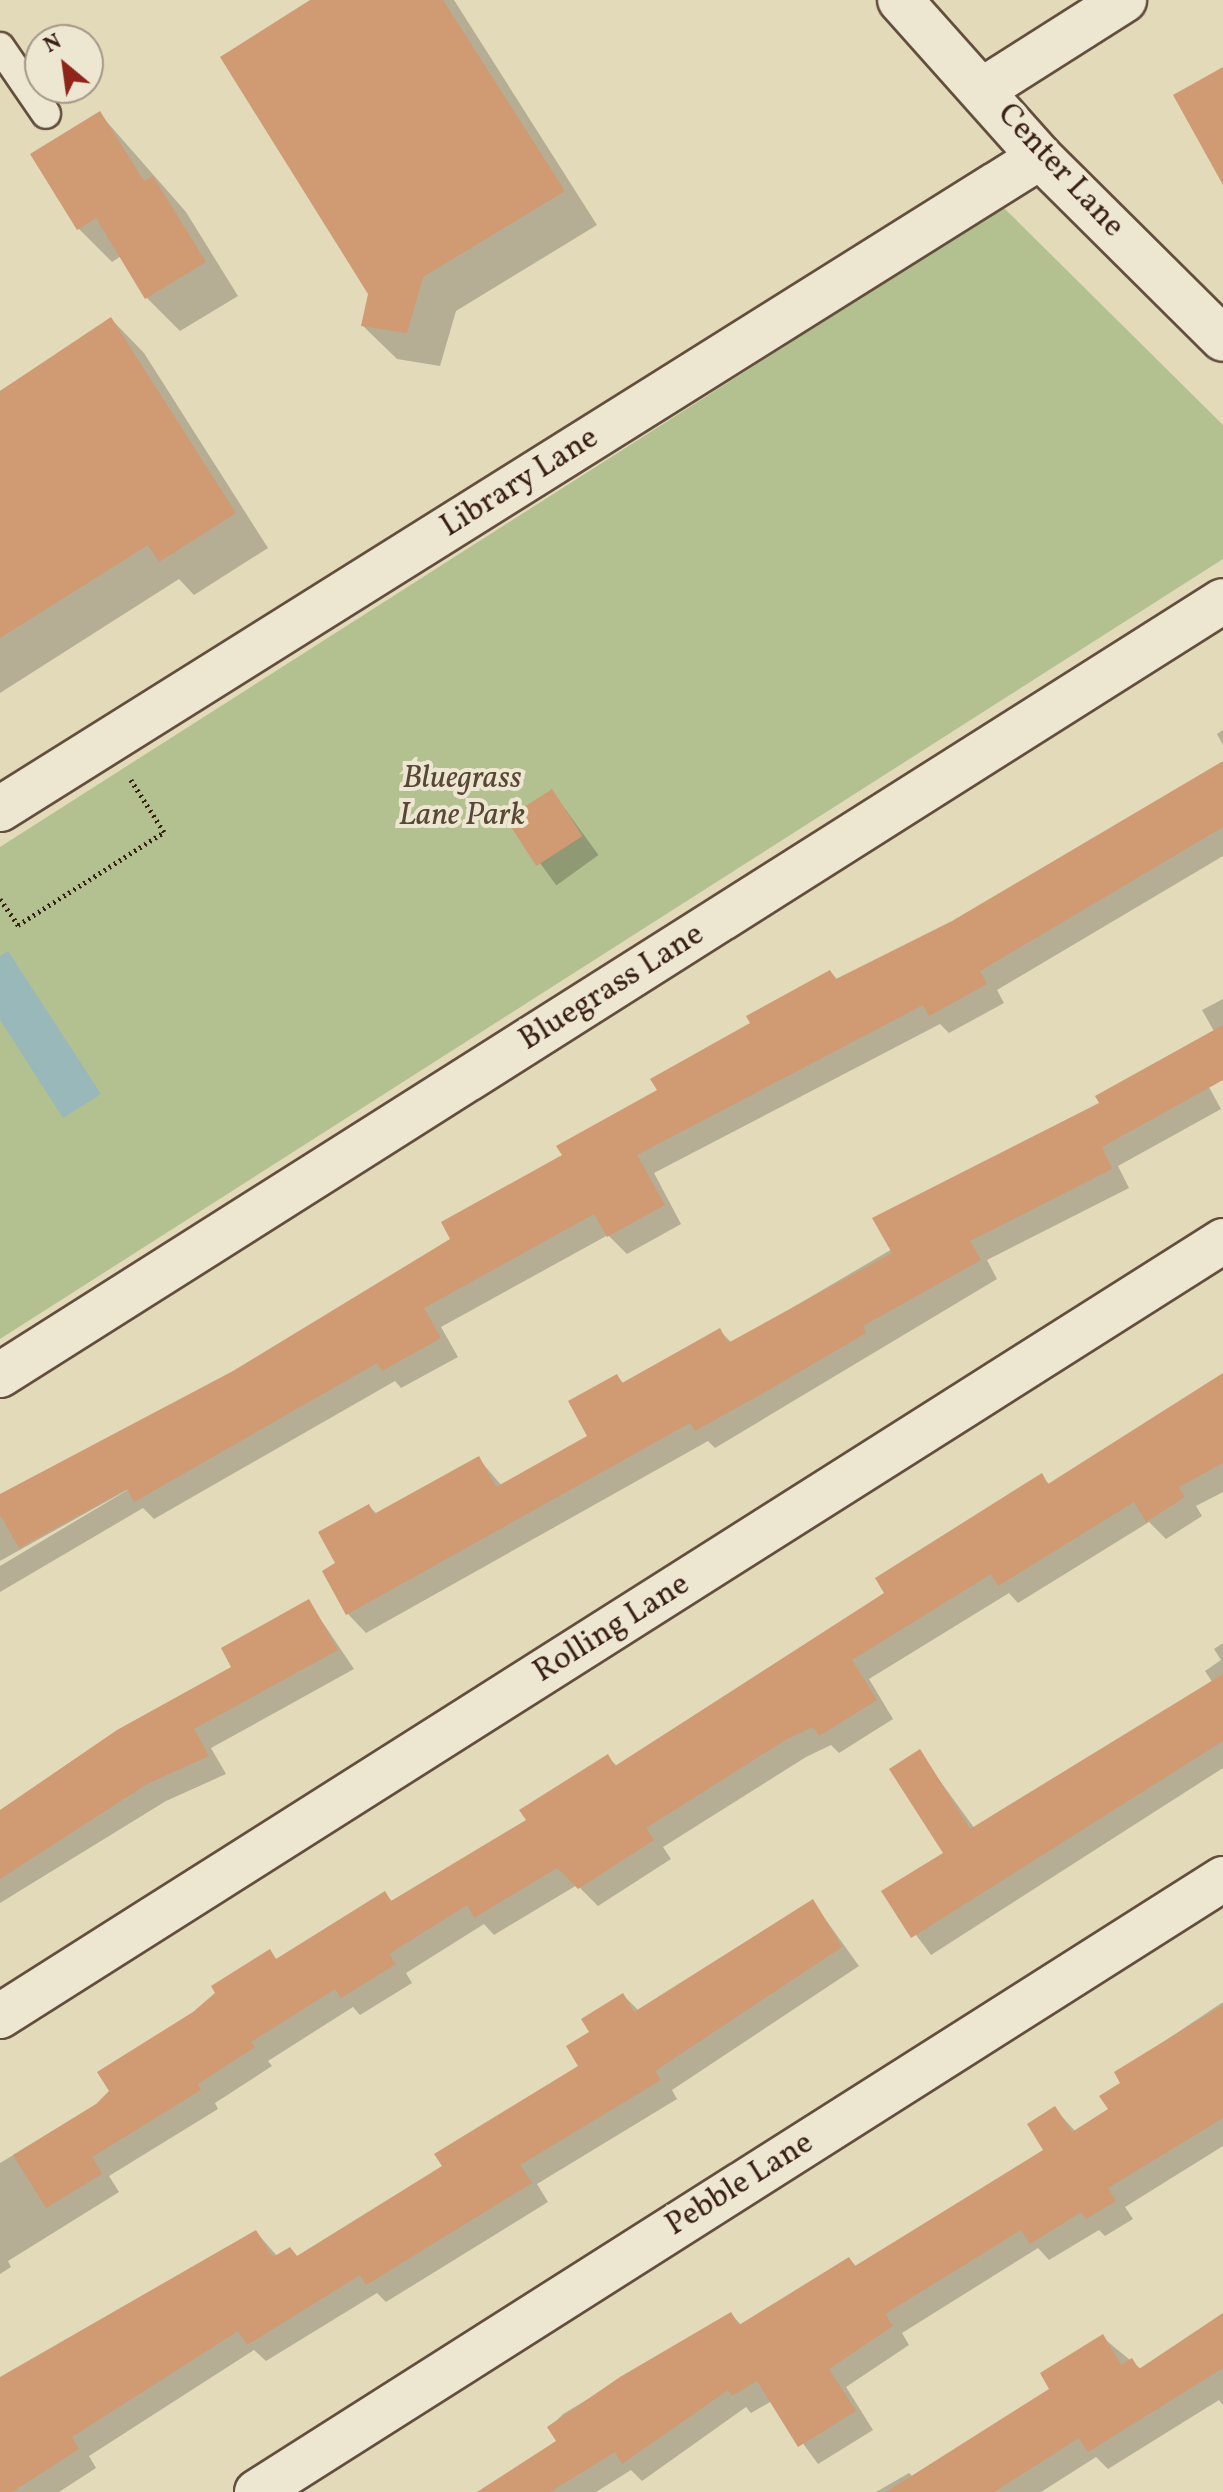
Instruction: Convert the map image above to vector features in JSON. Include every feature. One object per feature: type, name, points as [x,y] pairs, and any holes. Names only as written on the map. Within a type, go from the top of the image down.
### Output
[{"type":"street","name":"Center Lane","points":[[900,0],[984,89],[1040,157],[1223,339]]},
{"type":"street","points":[[984,89],[1124,0]]},
{"type":"street","name":"Library Lane","points":[[0,809],[1040,157]]},
{"type":"street","name":"Bluegrass Lane","points":[[0,1375],[1223,601]]},
{"type":"street","name":"Rolling Lane","points":[[0,2016],[1223,1241]]},
{"type":"street","name":"Pebble Lane","points":[[257,2492],[1223,1879]]},
{"type":"lane","points":[[0,47],[46,114]]},
{"type":"path","points":[[0,899],[18,925],[164,832],[107,741]]},
{"type":"green space","name":"Bluegrass Lane Park","points":[[1003,207],[1223,425],[1223,559],[0,1339],[0,847]]},
{"type":"water","points":[[8,951],[101,1094],[63,1118],[0,1020],[0,956]]},
{"type":"building","points":[[310,0],[443,0],[565,191],[423,277],[407,333],[361,326],[368,294],[220,57]]},
{"type":"building","points":[[1223,67],[1223,185],[1173,95]]},
{"type":"building","points":[[100,111],[144,181],[153,176],[206,262],[145,299],[96,218],[77,230],[30,154]]},
{"type":"building","points":[[111,317],[236,513],[159,562],[148,545],[0,638],[0,391]]},
{"type":"building","points":[[1223,761],[1223,827],[980,971],[987,984],[929,1016],[923,1005],[637,1155],[665,1205],[607,1237],[594,1214],[424,1308],[441,1338],[382,1371],[377,1363],[134,1502],[127,1489],[19,1548],[0,1515],[0,1494],[233,1371],[450,1239],[441,1222],[562,1155],[556,1146],[657,1090],[650,1079],[750,1023],[746,1016],[830,970],[836,979],[952,921]]},
{"type":"building","points":[[552,789],[582,836],[536,866],[506,819]]},
{"type":"building","points":[[1223,1025],[1223,1080],[1102,1147],[1112,1169],[970,1241],[981,1260],[863,1326],[866,1333],[758,1396],[695,1431],[690,1423],[346,1615],[322,1571],[335,1563],[318,1532],[369,1504],[374,1514],[479,1456],[496,1487],[587,1436],[568,1401],[617,1374],[622,1383],[720,1328],[728,1343],[892,1253],[872,1218],[1099,1103],[1095,1096]]},
{"type":"building","points":[[1223,1373],[1223,1463],[1179,1487],[1185,1497],[1146,1522],[1134,1502],[998,1586],[991,1574],[852,1660],[877,1700],[819,1736],[813,1727],[787,1739],[646,1828],[654,1840],[578,1889],[557,1868],[474,1918],[467,1905],[389,1954],[396,1964],[341,1998],[335,1989],[251,2042],[255,2047],[198,2084],[201,2090],[92,2157],[102,2174],[46,2208],[13,2155],[96,2104],[109,2091],[97,2072],[193,2012],[215,1993],[211,1986],[270,1949],[276,1959],[385,1891],[391,1901],[526,1820],[519,1810],[608,1754],[615,1766],[884,1593],[875,1578],[1042,1473],[1048,1484]]},
{"type":"building","points":[[309,1599],[338,1650],[194,1729],[209,1756],[147,1784],[0,1879],[0,1810],[117,1730],[231,1667],[221,1648]]},
{"type":"building","points":[[1223,1674],[1223,1741],[911,1938],[881,1891],[943,1853],[889,1769],[920,1749],[970,1829]]},
{"type":"building","points":[[813,1899],[842,1947],[655,2071],[661,2080],[520,2165],[532,2183],[366,2285],[360,2275],[247,2345],[238,2331],[72,2437],[79,2449],[12,2492],[0,2492],[0,2377],[256,2230],[273,2257],[290,2247],[297,2256],[442,2166],[434,2154],[578,2066],[566,2046],[589,2032],[581,2019],[623,1993],[634,2012]]},
{"type":"building","points":[[1223,2005],[1223,2118],[1108,2188],[1116,2201],[1086,2219],[1081,2212],[1030,2244],[1021,2230],[885,2314],[893,2326],[829,2369],[856,2411],[798,2447],[757,2381],[732,2396],[728,2390],[622,2464],[615,2452],[550,2492],[477,2492],[556,2441],[547,2427],[620,2377],[731,2312],[739,2325],[849,2257],[855,2266],[1043,2150],[1027,2124],[1055,2106],[1072,2132],[1108,2109],[1099,2096],[1120,2083],[1114,2072]]},
{"type":"building","points":[[1223,2313],[1223,2368],[1088,2452],[1079,2438],[994,2492],[886,2492],[1049,2389],[1040,2373],[1103,2334],[1121,2365],[1132,2358],[1139,2369]]}]
